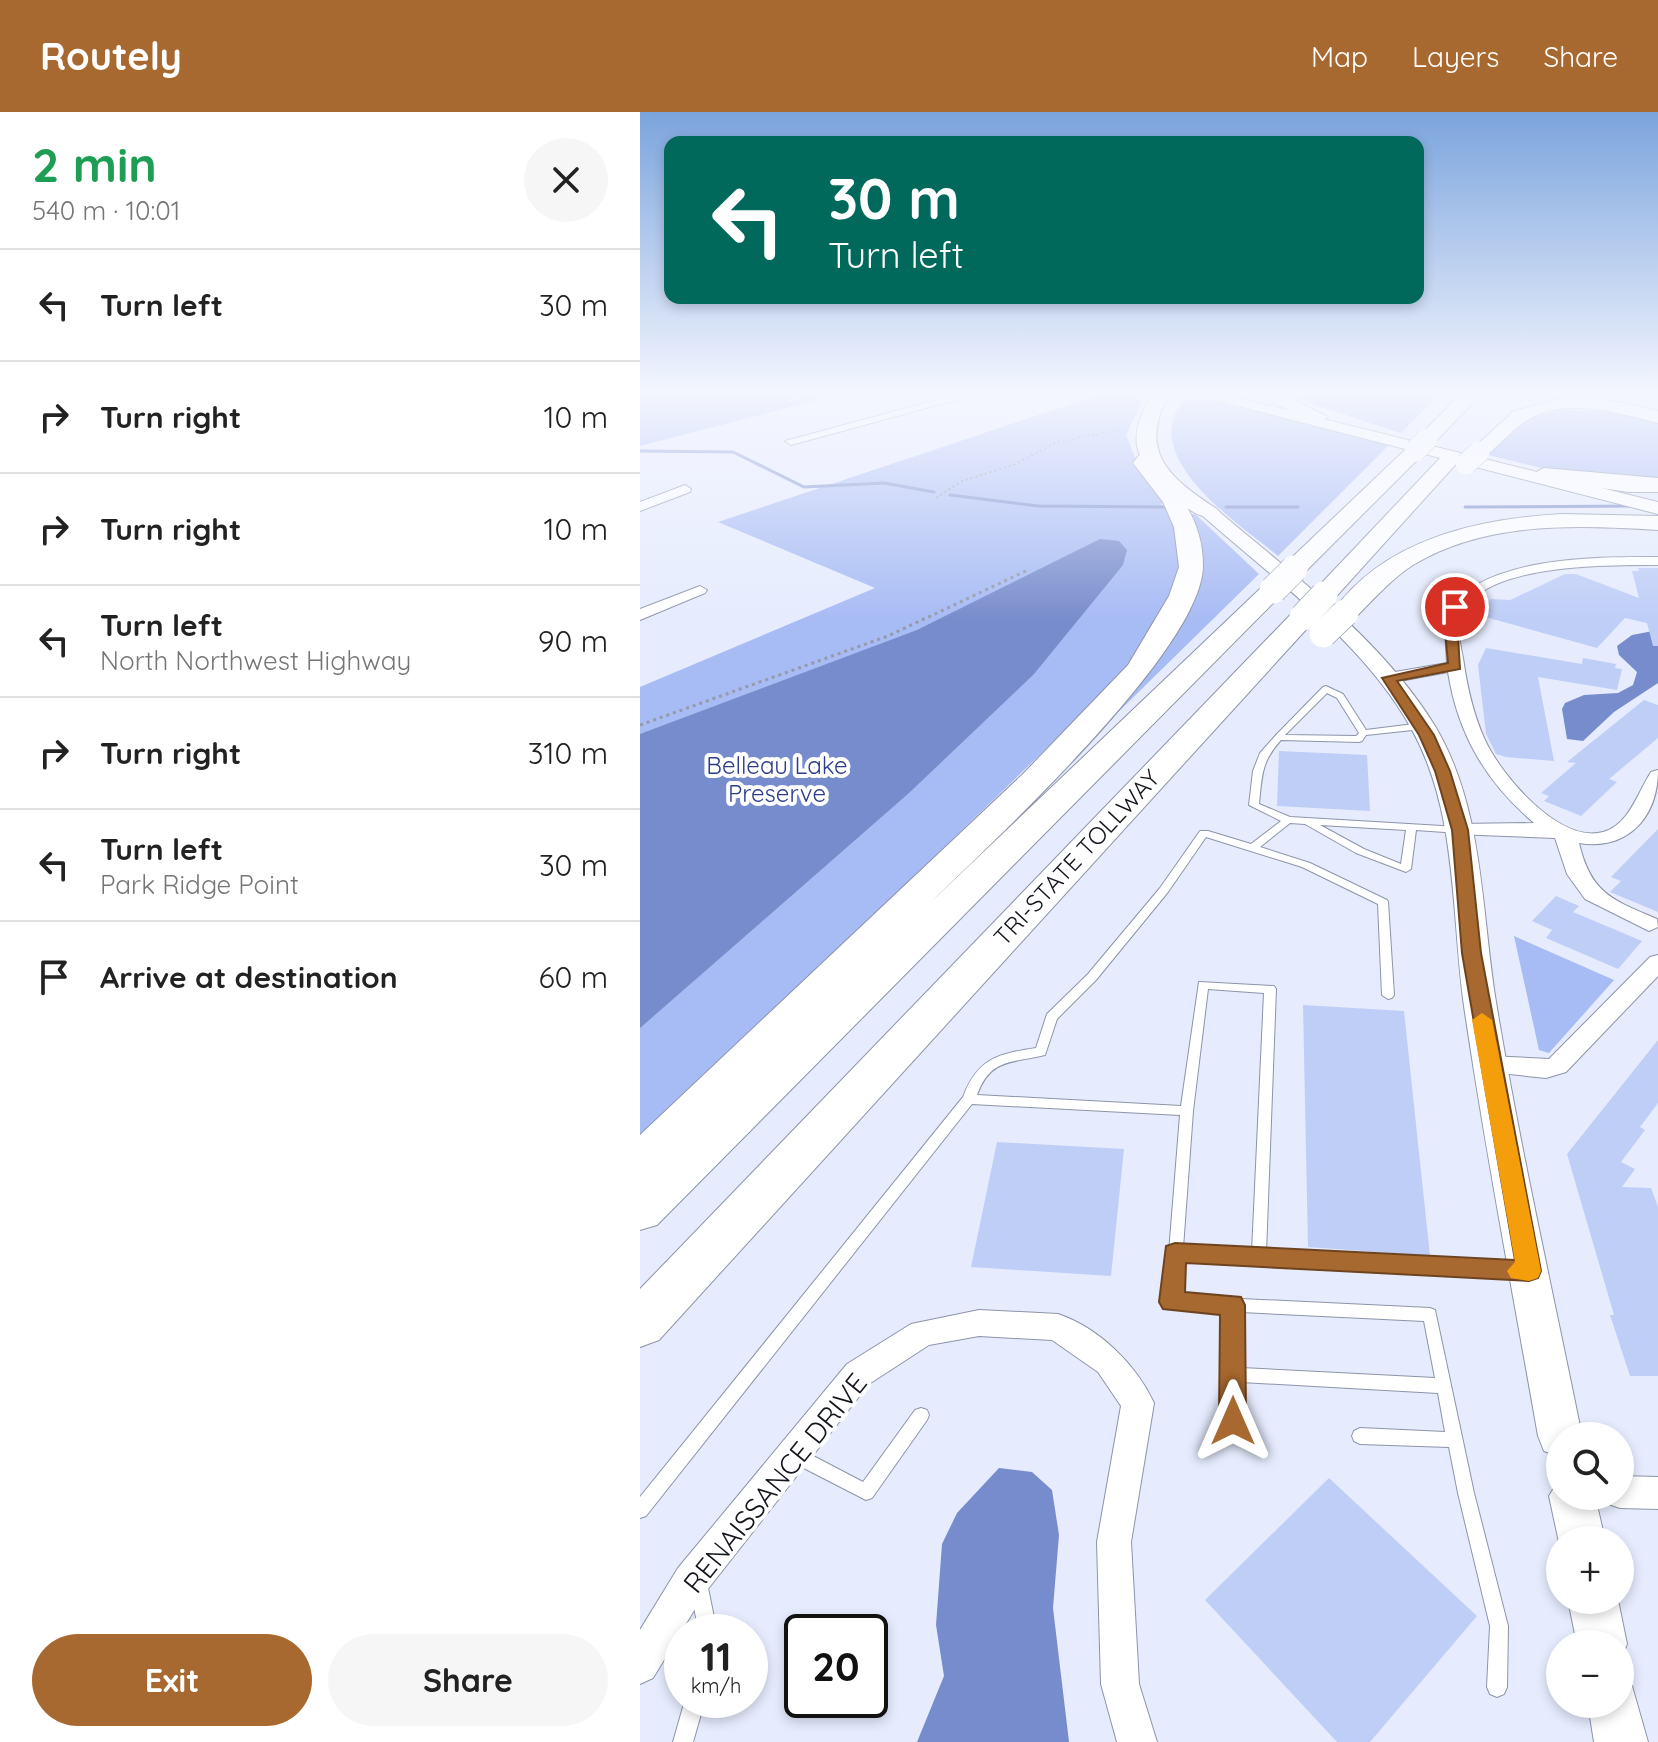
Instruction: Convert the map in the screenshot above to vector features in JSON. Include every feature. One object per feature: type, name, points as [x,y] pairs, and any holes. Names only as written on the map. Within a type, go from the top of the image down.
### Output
[{"type":"highway","points":[[640,1163],[1035,781],[1140,669],[1182,596],[1191,567],[1186,527],[1174,501],[1148,468]]},
{"type":"highway","name":"TRI-STATE TOLLWAY","points":[[640,1211],[1366,498],[1392,468]]},
{"type":"highway","points":[[1313,626],[1324,595],[1405,507],[1443,489],[1456,468]]},
{"type":"highway","points":[[1544,474],[1608,483],[1658,485]]},
{"type":"highway","points":[[1313,626],[1345,613],[1406,560],[1451,540],[1525,525],[1607,521],[1654,509]]},
{"type":"highway","name":"TRI-STATE TOLLWAY","points":[[640,1324],[1234,690],[1289,668],[1313,626]]},
{"type":"main road","points":[[1163,468],[1180,495],[1210,513]]},
{"type":"main road","points":[[1175,468],[1210,513],[1389,678],[1422,726],[1443,771],[1460,830],[1471,953],[1557,1422]]},
{"type":"main road","points":[[1487,468],[1654,509]]},
{"type":"main road","points":[[1520,468],[1654,509]]},
{"type":"main road","points":[[1617,1718],[1621,1742]]},
{"type":"street","points":[[640,507],[685,489]]},
{"type":"street","points":[[1649,924],[1611,906],[1585,888],[1574,873],[1567,837],[1532,815],[1487,762],[1463,714],[1455,666],[1452,612],[1460,601],[1480,589],[1516,576],[1557,568],[1658,561]]},
{"type":"street","points":[[640,615],[700,590]]},
{"type":"street","points":[[1389,678],[1455,666]]},
{"type":"street","points":[[1460,830],[1550,842],[1567,837],[1596,840],[1619,832],[1627,825],[1658,776]]},
{"type":"street","points":[[1490,1065],[1546,1069],[1557,1066],[1658,962]]},
{"type":"street","name":"RENAISSANCE DRIVE","points":[[640,1665],[696,1575],[858,1374],[922,1333],[979,1323],[1058,1327],[1109,1362],[1138,1403],[1114,1542],[1120,1684],[1137,1742]]},
{"type":"street","points":[[1634,1492],[1658,1493]]},
{"type":"lane","points":[[1363,733],[1340,696],[1326,689],[1282,738],[1267,747],[1259,764],[1254,805],[1288,820],[1460,830]]},
{"type":"lane","points":[[1282,738],[1359,739],[1363,733],[1422,726]]},
{"type":"lane","points":[[1253,848],[1288,820]]},
{"type":"lane","points":[[1305,821],[1360,851],[1406,869],[1411,827]]},
{"type":"lane","points":[[640,1510],[969,1099],[975,1079],[997,1059],[1041,1052],[1051,1017],[1092,977],[1164,890],[1204,833],[1306,865],[1383,902],[1388,995]]},
{"type":"lane","points":[[1259,1259],[1270,989],[1203,985],[1187,1111],[1172,1302],[1430,1315],[1455,1440],[1499,1626],[1497,1687]]},
{"type":"lane","points":[[969,1099],[1187,1111]]},
{"type":"lane","points":[[1175,1253],[1529,1271]]},
{"type":"lane","points":[[1233,1305],[1233,1421]]},
{"type":"lane","points":[[1233,1375],[1444,1386]]},
{"type":"lane","points":[[794,1454],[866,1492],[921,1415]]},
{"type":"lane","points":[[1360,1436],[1455,1440]]},
{"type":"lane","points":[[696,1575],[704,1614]]},
{"type":"lane","points":[[683,1742],[690,1718]]},
{"type":"path","points":[[936,498],[962,481],[1003,468]]},
{"type":"path","points":[[640,725],[888,636],[1028,570]]},
{"type":"green space","name":"Belleau Lake Preserve","points":[[879,468],[1140,468],[1167,502],[1160,504],[1174,510],[1180,548],[1177,573],[1162,611],[1128,664],[1102,695],[640,1140],[640,687],[875,588],[718,522]]},
{"type":"green space","points":[[1183,468],[1366,468],[1278,556],[1200,489]]},
{"type":"green space","points":[[1542,468],[1658,468],[1658,480],[1571,475]]},
{"type":"green space","points":[[1189,514],[1195,514],[1259,574],[1108,722],[1201,552],[1199,537]]},
{"type":"green space","points":[[1514,936],[1614,980],[1549,1053],[1539,1050]]},
{"type":"shaded area","points":[[1100,539],[1119,541],[1127,550],[1123,565],[1034,674],[909,793],[640,1028],[640,734],[917,630]]},
{"type":"shaded area","points":[[1658,630],[1658,683],[1614,712],[1583,741],[1567,739],[1562,709],[1565,703],[1584,695],[1618,693],[1633,685],[1637,672],[1619,655],[1617,646],[1632,635]]},
{"type":"shaded area","points":[[999,1468],[1032,1472],[1052,1490],[1059,1535],[1053,1608],[1069,1742],[917,1742],[944,1676],[936,1625],[942,1544],[957,1513]]},
{"type":"building","points":[[1638,568],[1658,568],[1658,646],[1653,646],[1647,623],[1625,618],[1597,648],[1482,616],[1485,613],[1477,611],[1491,599],[1510,600],[1565,574],[1576,574],[1639,598],[1632,571],[1639,571]]},
{"type":"building","points":[[1486,648],[1582,664],[1583,658],[1616,664],[1615,668],[1622,669],[1617,690],[1538,677],[1554,761],[1506,757],[1496,754],[1486,734],[1478,665]]},
{"type":"building","points":[[1644,700],[1658,705],[1658,738],[1609,779],[1617,782],[1581,816],[1544,801],[1549,796],[1541,793],[1576,763],[1567,762]]},
{"type":"building","points":[[1279,751],[1367,755],[1370,811],[1277,806]]},
{"type":"building","points":[[1658,829],[1658,912],[1610,892],[1621,881],[1611,877]]},
{"type":"building","points":[[1556,896],[1579,906],[1573,912],[1642,941],[1618,969],[1546,938],[1552,930],[1532,921]]},
{"type":"building","points":[[1303,1005],[1404,1011],[1430,1256],[1308,1247]]},
{"type":"building","points":[[1658,1040],[1658,1103],[1640,1127],[1645,1130],[1621,1162],[1635,1169],[1622,1187],[1651,1188],[1658,1207],[1658,1376],[1630,1376],[1610,1315],[1614,1315],[1567,1154]]},
{"type":"building","points":[[997,1142],[1124,1149],[1111,1276],[971,1267]]},
{"type":"building","points":[[1329,1478],[1477,1616],[1370,1742],[1337,1742],[1205,1600]]},
{"type":"waterway","points":[[766,468],[804,487],[884,483],[934,492]]},
{"type":"waterway","points":[[950,495],[1038,506],[1165,507]]},
{"type":"waterway","points":[[1465,507],[1634,506]]},
{"type":"waterway","points":[[1226,507],[1298,507]]},
{"type":"slow traffic","points":[[1482,1020],[1529,1271],[1519,1271]]},
{"type":"route","points":[[1233,1421],[1233,1305],[1172,1302],[1175,1253],[1529,1271],[1471,953],[1460,830],[1443,771],[1427,735],[1389,678],[1455,666],[1450,620],[1455,607]]}]
